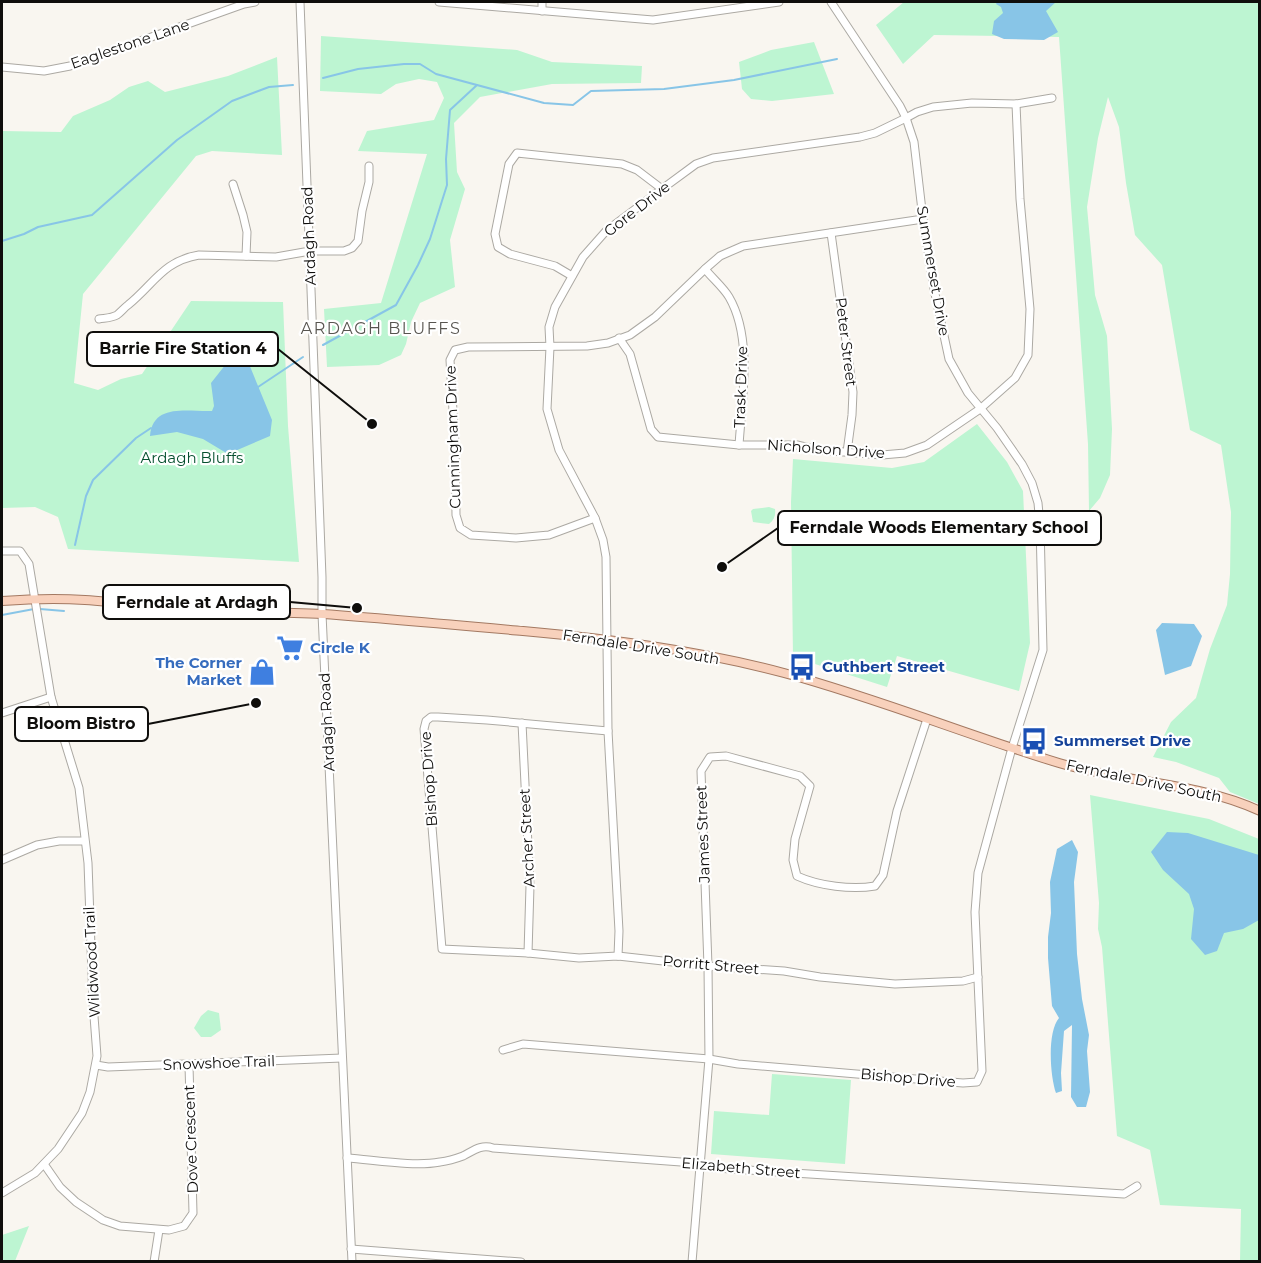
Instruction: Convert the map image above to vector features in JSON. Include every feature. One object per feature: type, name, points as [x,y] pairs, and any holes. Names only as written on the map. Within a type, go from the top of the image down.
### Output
[{"type":"main road","name":"Ferndale Drive South","points":[[2,601],[82,600],[203,611],[322,614],[608,639],[712,657],[783,673],[1098,774],[1215,794],[1260,811]]},
{"type":"street","name":"Eaglestone Lane","points":[[2,67],[44,71],[70,66],[243,3],[255,2]]},
{"type":"street","name":"Ardagh Road","points":[[300,2],[322,614],[352,1262]]},
{"type":"street","points":[[439,2],[653,20],[779,2]]},
{"type":"street","points":[[542,2],[542,10]]},
{"type":"street","name":"Summerset Drive","points":[[831,2],[900,106],[914,142],[934,289],[949,359],[968,393],[997,428],[1022,464],[1032,483],[1038,503],[1042,651],[1012,748]]},
{"type":"street","name":"Gore Drive","points":[[608,639],[606,557],[603,540],[595,518],[559,450],[547,409],[549,327],[555,307],[583,257],[606,231],[696,164],[713,158],[860,137],[875,133],[916,112],[933,107],[972,103],[1016,104],[1052,98]]},
{"type":"street","name":"Nicholson Drive","points":[[619,338],[630,354],[651,429],[658,437],[739,444],[797,445],[818,450],[882,454],[905,453],[927,445],[980,409],[1015,378],[1028,355],[1030,309],[1020,199],[1016,104]]},
{"type":"street","points":[[572,276],[555,266],[510,254],[498,247],[495,234],[509,164],[518,153],[622,164],[637,170],[662,189]]},
{"type":"street","points":[[99,319],[116,316],[137,298],[163,270],[179,260],[199,255],[276,257],[310,250],[348,250],[356,245],[369,182],[369,166]]},
{"type":"street","points":[[233,184],[247,231],[246,256]]},
{"type":"street","name":"Cunningham Drive","points":[[595,518],[549,535],[516,537],[471,535],[460,528],[456,515],[450,360],[455,350],[468,347],[587,346],[609,343],[630,335],[655,317],[705,268],[720,256],[743,246],[923,219]]},
{"type":"street","name":"Peter Street","points":[[831,233],[853,392],[847,452]]},
{"type":"street","name":"Trask Drive","points":[[705,268],[729,296],[738,317],[743,341],[744,364],[739,444]]},
{"type":"street","name":"Wildwood Trail","points":[[2,551],[20,551],[29,564],[51,697],[80,788],[88,863],[97,1056],[90,1092],[82,1113],[58,1149],[35,1173],[2,1193]]},
{"type":"street","points":[[608,639],[608,731],[619,931],[618,956]]},
{"type":"street","points":[[2,713],[51,697]]},
{"type":"street","name":"Bishop Drive","points":[[442,950],[424,729],[426,721],[430,717],[438,717],[608,731]]},
{"type":"street","name":"James Street","points":[[692,1262],[709,1059],[701,771],[710,757],[726,756],[800,776],[810,786],[795,839],[794,860],[797,876],[810,882],[861,889],[875,886],[883,875],[897,811],[927,718]]},
{"type":"street","name":"Archer Street","points":[[522,723],[530,885],[528,953]]},
{"type":"street","name":"Bishop Drive","points":[[503,1050],[523,1044],[963,1083],[977,1082],[982,1071],[975,912],[978,873],[1012,748]]},
{"type":"street","points":[[2,860],[37,845],[59,841],[84,841]]},
{"type":"street","name":"Porritt Street","points":[[442,950],[528,953],[579,958],[618,956],[895,984],[963,981],[978,977]]},
{"type":"street","name":"Snowshoe Trail","points":[[96,1065],[108,1067],[342,1059]]},
{"type":"street","name":"Dove Crescent","points":[[44,1164],[60,1187],[76,1202],[103,1220],[120,1226],[159,1230],[184,1226],[193,1213],[189,1065]]},
{"type":"street","name":"Elizabeth Street","points":[[347,1158],[430,1164],[450,1160],[487,1146],[681,1162],[700,1167],[1124,1194],[1137,1186]]},
{"type":"street","points":[[154,1262],[159,1230]]},
{"type":"street","points":[[351,1249],[522,1262]]},
{"type":"green space","points":[[904,2],[1259,2],[1259,804],[1230,792],[1219,778],[1176,762],[1153,757],[1171,722],[1196,698],[1210,649],[1227,605],[1231,512],[1221,445],[1190,430],[1162,265],[1135,235],[1119,127],[1108,97],[1098,138],[1087,207],[1095,295],[1107,336],[1112,429],[1110,475],[1100,498],[1089,511],[1088,444],[1059,37],[934,35],[903,64],[876,25]]},
{"type":"green space","points":[[321,36],[517,50],[552,62],[642,66],[641,83],[552,84],[480,97],[454,123],[457,172],[465,189],[450,240],[455,287],[420,303],[411,322],[401,355],[379,365],[327,367],[324,309],[381,303],[427,154],[358,151],[367,131],[434,120],[444,98],[437,82],[419,79],[396,84],[381,94],[320,91]]},
{"type":"green space","points":[[814,42],[834,94],[772,101],[751,99],[742,89],[739,62],[771,50]]},
{"type":"green space","name":"Ardagh Bluffs","points":[[277,57],[282,155],[212,151],[196,156],[83,294],[74,383],[98,390],[121,379],[142,374],[191,301],[283,302],[288,426],[299,562],[68,549],[58,517],[35,507],[2,508],[2,131],[61,132],[73,116],[110,100],[129,87],[148,81],[165,92],[228,76]]},
{"type":"green space","points":[[977,424],[1007,462],[1023,491],[1030,643],[1019,691],[897,656],[887,687],[793,657],[791,502],[793,459],[892,468],[924,462]]},
{"type":"green space","points":[[769,507],[775,509],[775,513],[769,524],[753,522],[751,511],[753,509]]},
{"type":"green space","points":[[1090,795],[1209,819],[1259,839],[1259,1261],[1240,1261],[1241,1209],[1160,1205],[1150,1150],[1117,1136],[1102,947],[1098,929],[1099,903]]},
{"type":"green space","points":[[208,1010],[219,1013],[221,1030],[211,1037],[201,1037],[194,1028],[201,1016]]},
{"type":"green space","points":[[772,1074],[851,1080],[845,1164],[711,1154],[714,1111],[769,1115]]},
{"type":"green space","points":[[29,1226],[15,1261],[2,1261],[2,1235]]},
{"type":"water","points":[[997,2],[1056,2],[1046,11],[1058,32],[1044,40],[1004,39],[992,34],[994,21],[1003,13],[1001,7],[996,4]]},
{"type":"water","points":[[242,358],[249,364],[272,420],[270,436],[228,454],[203,439],[177,432],[150,436],[152,425],[164,414],[182,411],[212,411],[214,406],[211,383],[226,364]]},
{"type":"water","points":[[1162,623],[1194,624],[1202,636],[1191,666],[1165,675],[1156,630]]},
{"type":"water","points":[[1167,832],[1188,833],[1259,855],[1259,920],[1243,929],[1224,933],[1217,951],[1205,955],[1191,939],[1194,909],[1189,894],[1163,870],[1151,852]]},
{"type":"water","points":[[1072,840],[1078,852],[1074,882],[1077,954],[1089,1035],[1087,1051],[1090,1092],[1086,1107],[1077,1107],[1071,1097],[1072,1025],[1064,1031],[1062,1091],[1056,1093],[1051,1065],[1051,1043],[1059,1018],[1052,1006],[1048,958],[1051,913],[1050,882],[1057,849]]},
{"type":"waterway","points":[[323,78],[358,69],[420,64],[436,74],[544,103],[573,105],[591,91],[664,89],[734,80],[837,59]]},
{"type":"waterway","points":[[2,241],[38,227],[92,215],[177,140],[232,101],[269,87],[293,85]]},
{"type":"waterway","points":[[323,345],[396,305],[430,239],[447,185],[446,159],[450,110],[477,85]]},
{"type":"waterway","points":[[258,387],[303,357]]},
{"type":"waterway","points":[[75,545],[86,496],[93,480],[136,438],[151,428]]},
{"type":"waterway","points":[[2,615],[34,609]]},
{"type":"waterway","points":[[40,609],[64,611]]},
{"type":"place","name":"Barrie Fire Station 4","points":[[372,424]]},
{"type":"place","name":"Ferndale Woods Elementary School","points":[[722,567]]},
{"type":"place","name":"Ferndale at Ardagh","points":[[357,608]]},
{"type":"place","name":"Circle K","points":[[290,648]]},
{"type":"place","name":"Cuthbert Street","points":[[802,667]]},
{"type":"place","name":"The Corner Market","points":[[262,672]]},
{"type":"place","name":"Bloom Bistro","points":[[256,703]]},
{"type":"place","name":"Summerset Drive","points":[[1034,741]]},
{"type":"district","name":"ARDAGH BLUFFS","points":[[381,328]]}]
